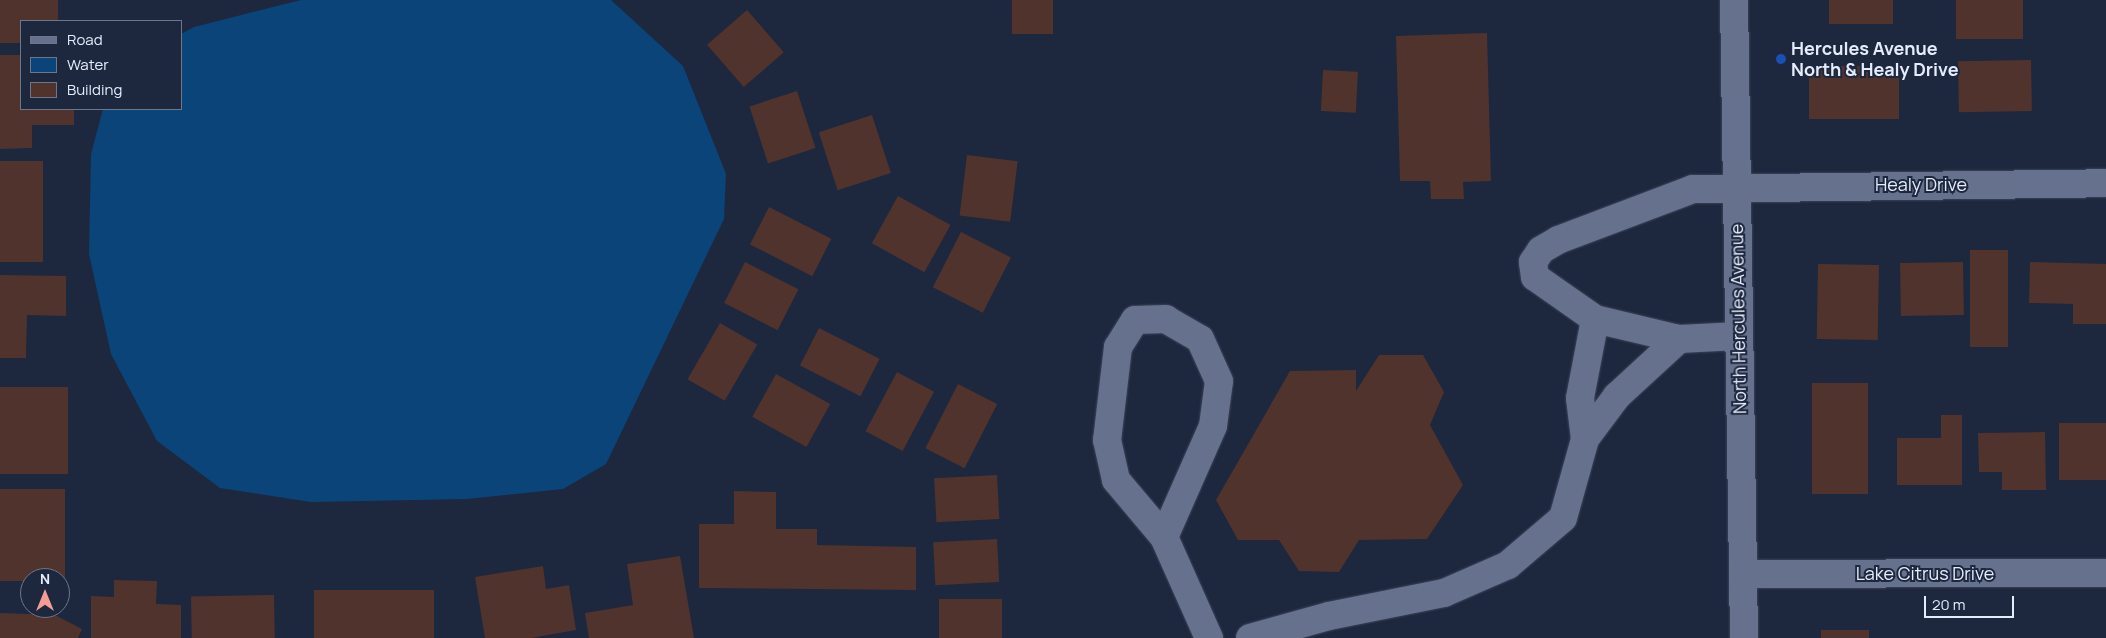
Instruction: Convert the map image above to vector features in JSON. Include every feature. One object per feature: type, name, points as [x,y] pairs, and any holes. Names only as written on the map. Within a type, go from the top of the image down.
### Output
[{"type":"street","name":"North Hercules Avenue","points":[[1734,0],[1744,638]]},
{"type":"street","name":"Healy Drive","points":[[1595,319],[1535,276],[1533,262],[1541,250],[1693,189],[1736,185],[2106,183]]},
{"type":"street","points":[[1164,536],[1213,426],[1219,381],[1200,339],[1166,319],[1135,320],[1118,347],[1107,440],[1116,480],[1164,536],[1209,638]]},
{"type":"street","points":[[1585,439],[1580,398],[1595,319],[1679,339],[1739,336]]},
{"type":"street","points":[[1250,638],[1329,616],[1444,593],[1508,565],[1563,518],[1585,439],[1617,396],[1679,339]]},
{"type":"street","name":"Lake Citrus Drive","points":[[1743,574],[2106,573]]},
{"type":"water","points":[[301,0],[611,0],[683,66],[726,174],[724,219],[606,464],[563,489],[467,499],[311,502],[220,488],[157,441],[111,354],[89,254],[91,154],[103,110],[182,110],[182,33],[194,27]]},
{"type":"building","points":[[0,0],[58,0],[58,20],[20,20],[20,43],[0,43]]},
{"type":"building","points":[[1012,0],[1053,0],[1053,34],[1012,34]]},
{"type":"building","points":[[1829,0],[1893,0],[1893,24],[1829,24]]},
{"type":"building","points":[[1956,0],[2023,0],[2023,39],[1956,39]]},
{"type":"building","points":[[747,10],[784,52],[744,87],[707,45]]},
{"type":"building","points":[[1487,33],[1491,181],[1463,182],[1464,199],[1431,199],[1430,181],[1400,181],[1396,36]]},
{"type":"building","points":[[0,55],[20,55],[20,110],[74,110],[74,125],[32,125],[32,148],[0,149]]},
{"type":"building","points":[[2031,60],[2032,111],[1959,112],[1958,61]]},
{"type":"building","points":[[1809,66],[1899,66],[1899,119],[1809,119]]},
{"type":"building","points":[[1323,70],[1358,72],[1356,113],[1321,111]]},
{"type":"building","points":[[797,91],[816,148],[768,164],[749,106]]},
{"type":"building","points":[[872,115],[891,173],[838,190],[819,132]]},
{"type":"building","points":[[967,155],[1018,161],[1010,222],[960,216]]},
{"type":"building","points":[[0,161],[43,161],[43,262],[0,262]]},
{"type":"building","points":[[898,196],[950,225],[924,272],[872,243]]},
{"type":"building","points":[[769,207],[831,239],[812,276],[750,244]]},
{"type":"building","points":[[961,232],[1011,257],[983,313],[933,287]]},
{"type":"building","points":[[1970,250],[2008,250],[2008,347],[1970,347]]},
{"type":"building","points":[[745,262],[798,289],[778,330],[724,303]]},
{"type":"building","points":[[1963,262],[1964,315],[1901,316],[1900,263]]},
{"type":"building","points":[[2030,262],[2106,264],[2106,324],[2073,324],[2073,304],[2029,303]]},
{"type":"building","points":[[1818,264],[1879,265],[1878,340],[1817,339]]},
{"type":"building","points":[[0,275],[66,276],[66,316],[27,315],[26,358],[0,358]]},
{"type":"building","points":[[720,323],[757,344],[725,401],[688,379]]},
{"type":"building","points":[[819,328],[880,359],[861,396],[800,365]]},
{"type":"building","points":[[1379,355],[1423,355],[1444,392],[1430,425],[1463,485],[1427,539],[1359,540],[1339,572],[1299,571],[1279,540],[1238,540],[1216,500],[1290,371],[1356,370],[1356,391]]},
{"type":"building","points":[[897,372],[934,392],[903,451],[866,431]]},
{"type":"building","points":[[776,374],[830,404],[806,447],[752,417]]},
{"type":"building","points":[[1812,383],[1868,383],[1868,494],[1812,494]]},
{"type":"building","points":[[958,384],[997,404],[965,468],[925,448]]},
{"type":"building","points":[[0,387],[68,387],[68,474],[0,474]]},
{"type":"building","points":[[1941,415],[1962,415],[1962,485],[1897,485],[1897,438],[1941,438]]},
{"type":"building","points":[[2059,423],[2106,423],[2106,480],[2059,480]]},
{"type":"building","points":[[2045,432],[2046,490],[2002,490],[2002,472],[1979,472],[1978,433]]},
{"type":"building","points":[[997,475],[999,519],[936,522],[934,478]]},
{"type":"building","points":[[0,489],[65,489],[65,568],[20,568],[20,581],[0,581]]},
{"type":"building","points":[[734,491],[776,492],[776,529],[817,529],[817,545],[916,547],[916,590],[699,588],[699,524],[734,524]]},
{"type":"building","points":[[997,539],[999,582],[935,585],[933,542]]},
{"type":"building","points":[[680,556],[694,638],[589,638],[585,613],[633,605],[627,564]]},
{"type":"building","points":[[543,566],[546,589],[569,585],[576,630],[531,638],[485,638],[475,577]]},
{"type":"building","points":[[114,580],[157,581],[156,604],[181,605],[181,638],[91,638],[91,596],[114,597]]},
{"type":"building","points":[[314,590],[434,590],[434,638],[314,638]]},
{"type":"building","points":[[274,595],[275,638],[192,638],[191,596]]},
{"type":"building","points":[[939,599],[1002,599],[1002,638],[939,638]]},
{"type":"building","points":[[0,613],[20,614],[20,618],[61,618],[82,629],[78,638],[0,638]]},
{"type":"building","points":[[1821,630],[1869,630],[1869,638],[1821,638]]},
{"type":"place","name":"Hercules Avenue North & Healy Drive","points":[[1781,59]]}]
